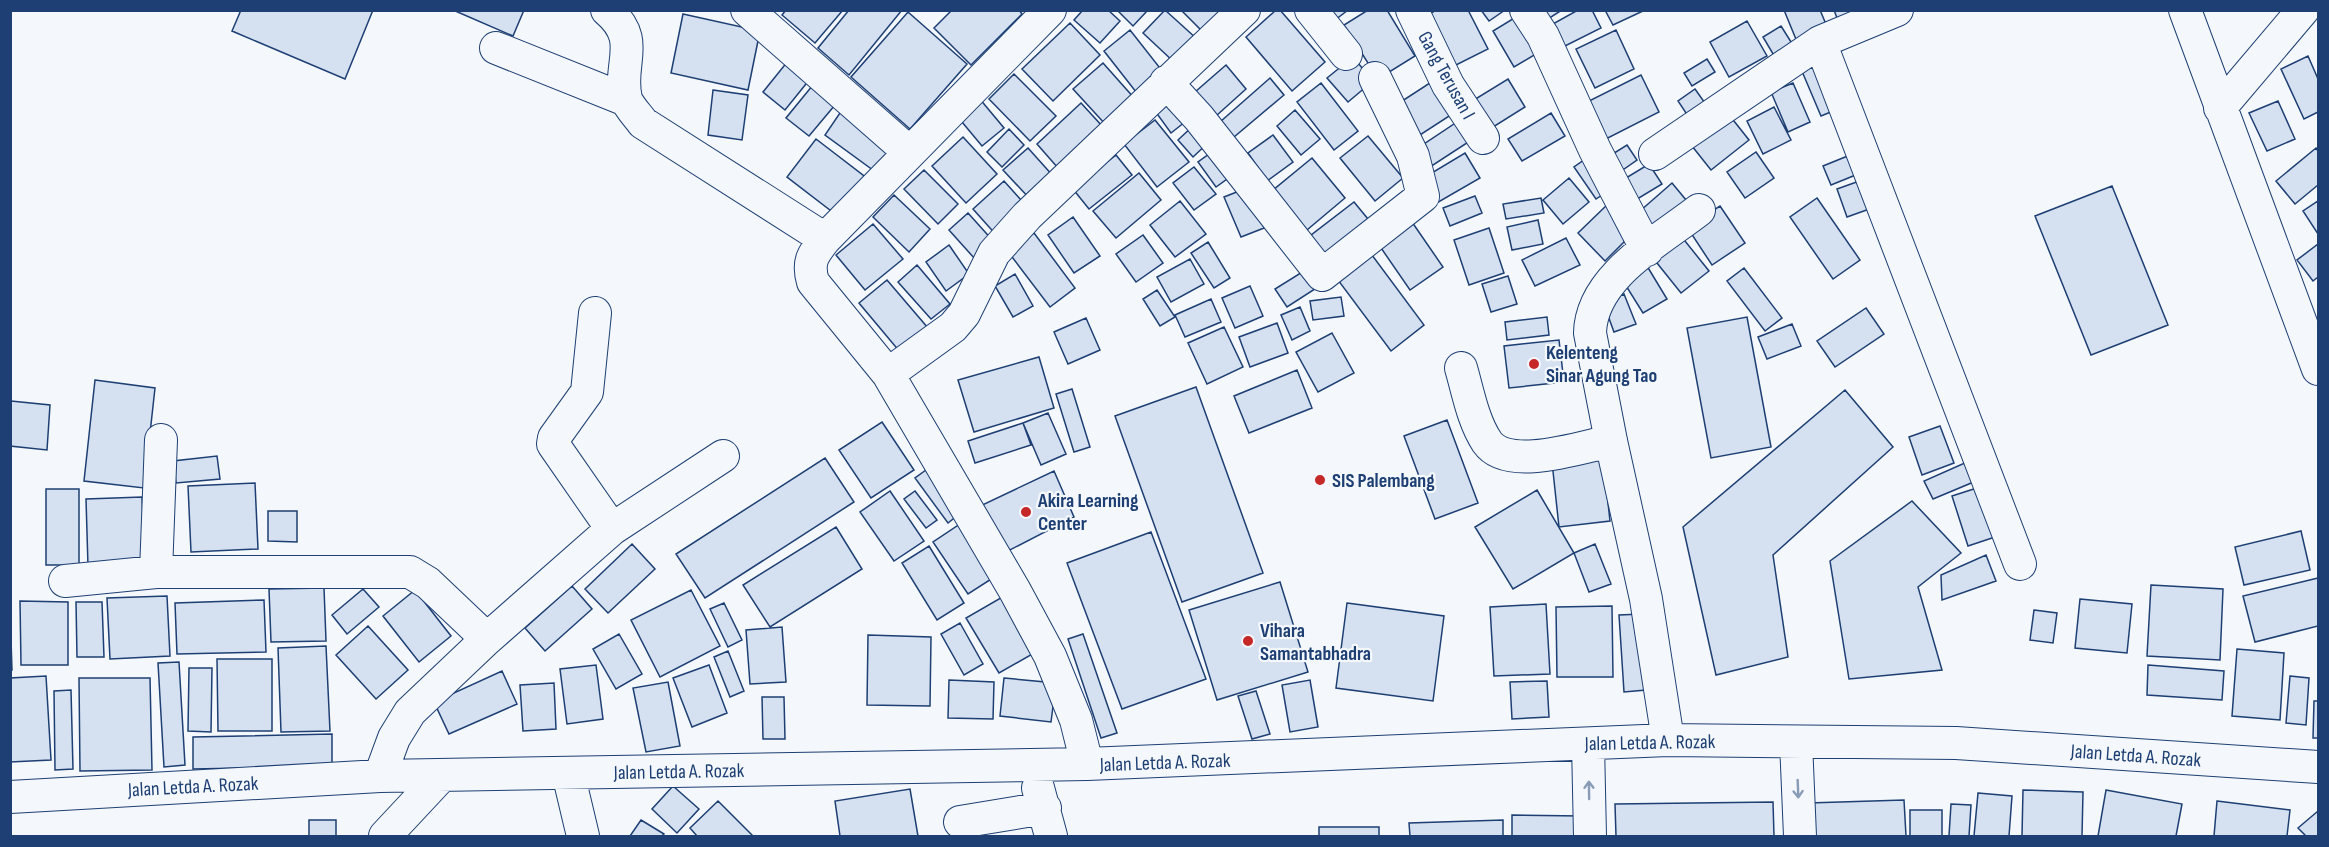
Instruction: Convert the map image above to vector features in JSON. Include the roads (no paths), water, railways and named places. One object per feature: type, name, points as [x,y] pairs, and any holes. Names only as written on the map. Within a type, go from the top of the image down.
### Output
[{"type":"street","points":[[607,10],[621,22],[628,45],[626,100]]},
{"type":"street","points":[[747,10],[909,152]]},
{"type":"street","points":[[888,374],[952,327],[964,314],[994,253],[1027,216],[1244,10]]},
{"type":"street","points":[[1311,10],[1346,54]]},
{"type":"street","name":"Gang Terusan I","points":[[1412,10],[1448,85],[1483,138]]},
{"type":"street","points":[[1526,10],[1543,36],[1595,150],[1647,250]]},
{"type":"street","points":[[1655,154],[1820,42],[1897,10]]},
{"type":"street","points":[[2184,10],[2319,369]]},
{"type":"street","points":[[2220,108],[2302,10]]},
{"type":"street","points":[[1045,12],[825,239],[809,263],[813,282],[888,374],[1015,591],[1050,656],[1076,720],[1087,764]]},
{"type":"street","points":[[1820,42],[2020,564]]},
{"type":"street","points":[[496,48],[626,100],[643,123],[825,239]]},
{"type":"street","points":[[1166,82],[1199,118],[1322,275],[1423,196],[1413,156],[1375,78]]},
{"type":"street","points":[[1668,740],[1646,599],[1611,441],[1590,333],[1590,316],[1596,301],[1620,271],[1699,210]]},
{"type":"street","points":[[595,313],[587,392],[554,438],[553,444],[612,530]]},
{"type":"street","points":[[1461,368],[1480,429],[1489,444],[1503,455],[1522,458],[1611,441]]},
{"type":"street","points":[[156,572],[160,440]]},
{"type":"street","points":[[380,776],[394,738],[410,712],[487,639],[612,530],[723,456]]},
{"type":"street","points":[[65,580],[156,572],[410,572],[428,583],[487,639]]},
{"type":"street","name":"Jalan Letda A. Rozak","points":[[10,796],[380,776],[1087,764],[1668,740],[1956,743],[2319,768]]},
{"type":"street","points":[[1796,742],[1800,837]]},
{"type":"street","points":[[1588,744],[1590,837]]},
{"type":"street","points":[[960,822],[1048,822],[1029,765]]},
{"type":"street","points":[[568,773],[584,837]]},
{"type":"street","points":[[385,837],[442,775]]},
{"type":"place","name":"Kelenteng Sinar Agung Tao","points":[[1534,364]]},
{"type":"place","name":"SIS Palembang","points":[[1320,480]]},
{"type":"place","name":"Akira Learning Center","points":[[1026,512]]},
{"type":"place","name":"Vihara Samantabhadra","points":[[1248,641]]}]
